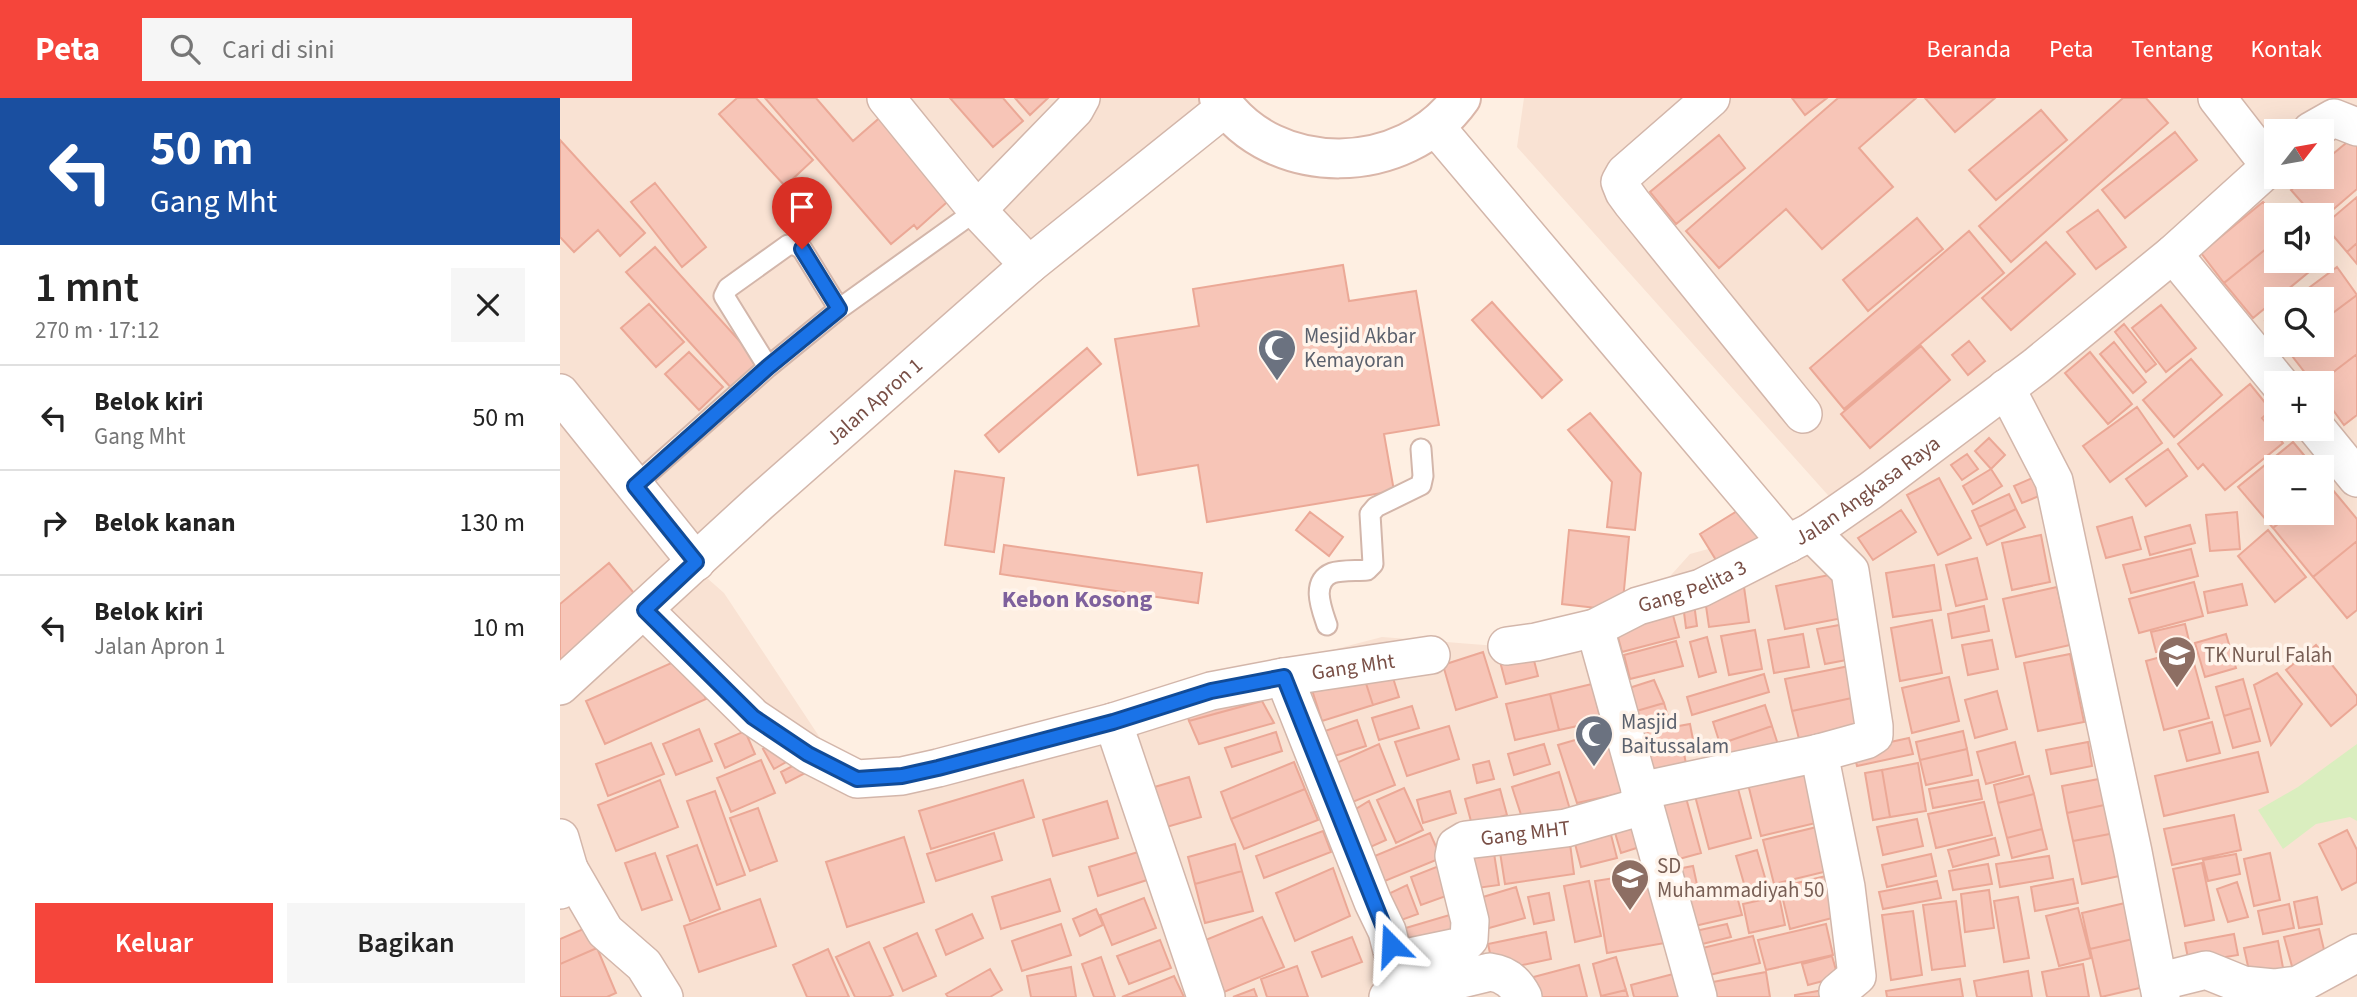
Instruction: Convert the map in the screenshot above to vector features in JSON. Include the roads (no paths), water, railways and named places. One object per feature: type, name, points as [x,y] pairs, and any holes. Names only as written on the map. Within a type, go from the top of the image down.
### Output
[{"type":"street","points":[[886,98],[977,210],[1029,265]]},
{"type":"street","points":[[977,210],[1075,109],[1081,98]]},
{"type":"street","points":[[1222,103],[1250,130],[1278,147],[1310,157],[1343,160],[1376,155],[1407,145],[1435,126],[1461,98]]},
{"type":"street","points":[[1711,98],[1625,173],[1620,182],[1632,203],[1803,414]]},
{"type":"street","points":[[2217,98],[2264,152]]},
{"type":"street","name":"Jalan Apron 1","points":[[560,686],[770,494],[1029,265],[1222,103]]},
{"type":"street","points":[[2332,119],[2357,127]]},
{"type":"street","name":"Jalan Angkasa Raya","points":[[1435,126],[1800,538],[1870,491],[2006,388],[2173,254],[2264,172]]},
{"type":"street","points":[[2173,254],[2269,371]]},
{"type":"street","points":[[2006,388],[2054,481],[2160,990],[2206,970],[2243,985],[2274,988],[2298,985],[2357,953]]},
{"type":"street","points":[[560,393],[696,562]]},
{"type":"street","points":[[2327,441],[2357,478]]},
{"type":"street","points":[[1641,799],[1819,753],[1866,740],[1874,735],[1850,571],[1800,538]]},
{"type":"street","name":"Gang Pelita 3","points":[[1595,628],[1638,606],[1702,588],[1800,538]]},
{"type":"street","name":"Gang Mht","points":[[645,610],[753,717],[808,754],[857,779],[902,776],[1113,722],[1211,691],[1339,663],[1431,655]]},
{"type":"street","points":[[1507,646],[1595,628],[1698,997]]},
{"type":"street","name":"Gang MHT","points":[[1284,677],[1387,931],[1395,984],[1462,946],[1469,939],[1470,921],[1454,856],[1456,846],[1466,840],[1566,828],[1641,799]]},
{"type":"street","points":[[1113,722],[1206,997]]},
{"type":"street","points":[[1819,753],[1846,887],[1857,976],[1838,992],[1839,997]]},
{"type":"street","points":[[563,866],[605,931],[644,965],[664,997]]},
{"type":"street","points":[[1395,984],[1490,972],[1499,973],[1520,990]]},
{"type":"lane","points":[[635,486],[768,367],[839,309],[977,210]]},
{"type":"lane","points":[[768,367],[724,296],[728,289],[788,245],[795,245],[802,249],[839,309]]},
{"type":"lane","points":[[1327,625],[1319,600],[1323,581],[1331,573],[1371,568],[1370,514],[1376,508],[1421,485],[1421,449]]},
{"type":"place","name":"Mesjid Akbar Kemayoran","points":[[1277,382]]},
{"type":"place","name":"TK Nurul Falah","points":[[2177,689]]},
{"type":"place","name":"Masjid Baitussalam","points":[[1594,768]]},
{"type":"place","name":"SD Muhammadiyah 50","points":[[1630,912]]},
{"type":"district","name":"Kebon Kosong","points":[[1077,599]]}]
